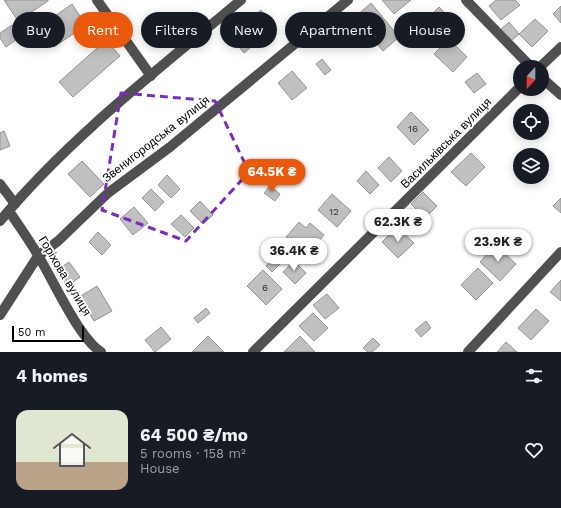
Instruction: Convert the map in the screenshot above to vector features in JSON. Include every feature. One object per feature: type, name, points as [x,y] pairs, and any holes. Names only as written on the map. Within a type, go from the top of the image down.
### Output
[{"type":"street","points":[[97,0],[151,76]]},
{"type":"street","points":[[0,221],[62,154],[241,0]]},
{"type":"street","name":"Звенигородська вулиця","points":[[0,315],[38,256],[58,242],[108,193],[170,146],[348,0]]},
{"type":"street","points":[[466,0],[524,60]]},
{"type":"street","points":[[547,60],[561,47]]},
{"type":"street","points":[[549,84],[561,95]]},
{"type":"street","name":"Васильківська вулиця","points":[[253,352],[513,94]]},
{"type":"street","name":"Горіхова вулиця","points":[[0,184],[38,256],[83,334],[92,346],[101,352]]},
{"type":"street","points":[[468,352],[561,252]]},
{"type":"highlighted area","points":[[121,93],[215,101],[249,172],[186,241],[102,210]]},
{"type":"building","points":[[4,0],[48,0],[32,12],[12,12]]},
{"type":"building","points":[[382,0],[411,0],[396,12],[394,12],[394,14]]},
{"type":"building","points":[[496,0],[515,0],[520,5],[501,20],[489,6]]},
{"type":"building","points":[[371,3],[378,12],[361,12]]},
{"type":"building","points":[[72,4],[77,12],[73,12],[73,34],[65,39],[65,12],[61,12]]},
{"type":"building","points":[[561,6],[561,23],[553,14]]},
{"type":"building","points":[[439,7],[444,12],[434,12]]},
{"type":"building","points":[[535,19],[548,31],[532,47],[519,34]]},
{"type":"building","points":[[386,21],[394,31],[394,41],[383,51],[381,48],[386,48]]},
{"type":"building","points":[[509,22],[519,34],[510,42],[500,30]]},
{"type":"building","points":[[12,25],[12,43],[6,47],[0,38],[0,33]]},
{"type":"building","points":[[97,48],[113,48],[120,56],[73,97],[59,82]]},
{"type":"building","points":[[240,48],[250,48],[244,53]]},
{"type":"building","points":[[440,48],[458,48],[467,57],[453,72],[434,54]]},
{"type":"building","points":[[322,59],[331,70],[325,75],[316,64]]},
{"type":"building","points":[[292,71],[307,88],[292,100],[278,83]]},
{"type":"building","points":[[477,73],[486,84],[474,93],[465,82]]},
{"type":"building","points":[[411,112],[429,130],[414,145],[397,127]]},
{"type":"building","points":[[4,131],[10,146],[0,150],[0,133]]},
{"type":"building","points":[[471,153],[485,167],[466,186],[451,172]]},
{"type":"building","points":[[389,157],[402,171],[391,182],[378,168]]},
{"type":"building","points":[[82,161],[104,184],[90,197],[68,174]]},
{"type":"building","points":[[366,171],[379,185],[370,194],[357,181]]},
{"type":"building","points":[[167,175],[180,189],[171,198],[158,185]]},
{"type":"building","points":[[270,186],[280,194],[275,201],[264,193]]},
{"type":"building","points":[[151,189],[164,202],[155,211],[142,198]]},
{"type":"building","points":[[423,192],[437,206],[425,218],[411,204]]},
{"type":"building","points":[[332,194],[351,211],[337,227],[318,210]]},
{"type":"building","points":[[561,198],[561,213],[553,206]]},
{"type":"building","points":[[200,201],[213,215],[203,224],[190,211]]},
{"type":"building","points":[[134,207],[148,223],[133,235],[120,219]]},
{"type":"building","points":[[181,215],[194,228],[185,237],[171,224]]},
{"type":"building","points":[[409,216],[420,225],[414,232],[404,223]]},
{"type":"building","points":[[299,222],[306,228],[310,223],[324,235],[314,247],[306,240],[299,248],[286,237]]},
{"type":"building","points":[[397,227],[414,243],[398,258],[382,242]]},
{"type":"building","points":[[98,232],[111,245],[102,255],[89,242]]},
{"type":"building","points":[[495,245],[516,264],[500,281],[480,262]]},
{"type":"building","points":[[275,256],[282,262],[272,272],[266,266]]},
{"type":"building","points":[[294,261],[306,273],[295,284],[283,272]]},
{"type":"building","points":[[69,262],[80,277],[67,286],[57,270]]},
{"type":"building","points":[[478,268],[493,283],[476,300],[461,285]]},
{"type":"building","points":[[263,270],[282,289],[266,305],[247,286]]},
{"type":"building","points":[[561,280],[561,301],[550,292]]},
{"type":"building","points":[[97,286],[112,311],[94,321],[79,297]]},
{"type":"building","points":[[327,294],[339,308],[325,319],[313,305]]},
{"type":"building","points":[[206,308],[210,313],[198,323],[194,318]]},
{"type":"building","points":[[536,309],[549,321],[531,340],[518,328]]},
{"type":"building","points":[[313,313],[328,328],[314,341],[299,326]]},
{"type":"building","points":[[426,321],[431,328],[421,337],[415,330]]},
{"type":"building","points":[[161,327],[171,339],[155,352],[145,340]]},
{"type":"building","points":[[208,336],[224,352],[192,352]]},
{"type":"building","points":[[300,336],[315,352],[284,352]]},
{"type":"building","points":[[373,338],[380,345],[372,352],[368,352],[363,348]]},
{"type":"building","points":[[506,342],[517,352],[497,352]]}]
